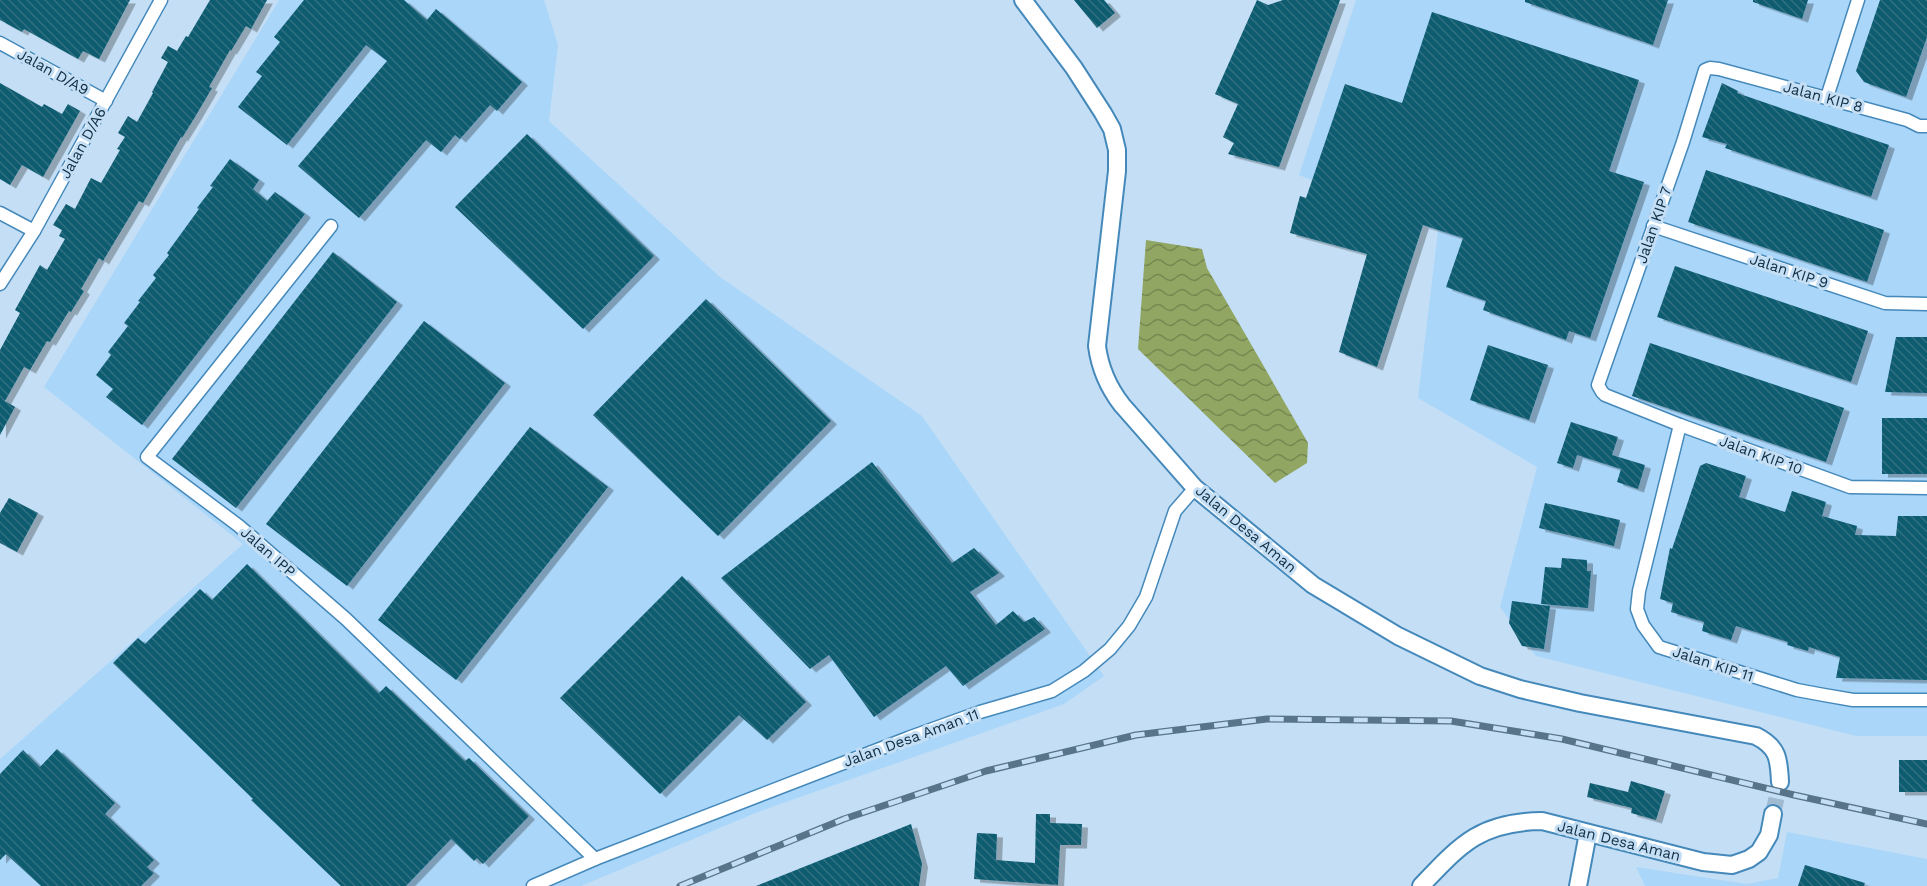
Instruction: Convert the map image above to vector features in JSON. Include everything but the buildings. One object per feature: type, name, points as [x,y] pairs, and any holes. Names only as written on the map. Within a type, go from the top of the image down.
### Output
[{"type":"street","name":"Jalan D/A6","points":[[0,284],[34,231],[161,0]]},
{"type":"street","name":"Jalan Desa Aman","points":[[1023,0],[1074,68],[1103,113],[1112,129],[1117,150],[1117,171],[1097,346],[1102,369],[1111,391],[1195,488],[1313,585],[1398,636],[1480,676],[1580,703],[1756,736],[1767,741],[1776,754],[1780,782]]},
{"type":"street","points":[[1827,98],[1858,0]]},
{"type":"street","name":"Jalan D/A9","points":[[0,43],[106,101]]},
{"type":"street","name":"Jalan KIP 8","points":[[1719,69],[1907,120],[1919,126],[1927,126]]},
{"type":"street","name":"Jalan KIP 7","points":[[1602,392],[1598,385],[1599,381],[1683,142],[1705,70],[1719,69]]},
{"type":"street","points":[[0,213],[34,231]]},
{"type":"street","name":"Jalan IPP","points":[[331,226],[147,457],[239,526],[346,619],[595,859]]},
{"type":"street","name":"Jalan KIP 9","points":[[1653,226],[1885,303],[1927,304]]},
{"type":"street","name":"Jalan KIP 10","points":[[1602,392],[1680,425],[1850,487],[1927,488]]},
{"type":"street","name":"Jalan KIP 11","points":[[1680,425],[1639,591],[1637,609],[1643,625],[1659,647],[1797,690],[1853,700],[1927,700]]},
{"type":"street","name":"Jalan Desa Aman 11","points":[[533,886],[595,859],[908,738],[980,712],[1052,691],[1084,671],[1110,650],[1129,626],[1146,597],[1175,511],[1195,488]]},
{"type":"street","name":"Jalan Desa Aman","points":[[1421,886],[1456,849],[1477,835],[1498,826],[1521,821],[1542,821],[1703,862],[1732,865],[1749,860],[1759,852],[1769,835],[1773,814]]},
{"type":"street","points":[[1578,886],[1588,833]]},
{"type":"shaded area","points":[[279,0],[544,0],[558,45],[549,121],[720,277],[922,416],[1104,676],[1064,704],[758,812],[581,886],[0,886],[0,759],[243,544],[44,387]]},
{"type":"shaded area","points":[[1356,0],[1927,0],[1927,736],[1856,736],[1536,656],[1500,607],[1537,467],[1418,398],[1438,231],[1299,175]]},
{"type":"shaded area","points":[[1787,832],[1927,859],[1927,886],[1645,886],[1636,867],[1747,884],[1778,878]]},
{"type":"water","points":[[1146,240],[1202,249],[1207,268],[1308,443],[1307,463],[1275,483],[1138,349]]},
{"type":"tunnel","points":[[1773,814],[1780,782]]},
{"type":"railway","points":[[680,886],[844,819],[986,771],[1136,735],[1267,719],[1451,721],[1562,739],[1794,795],[1927,824]]}]
